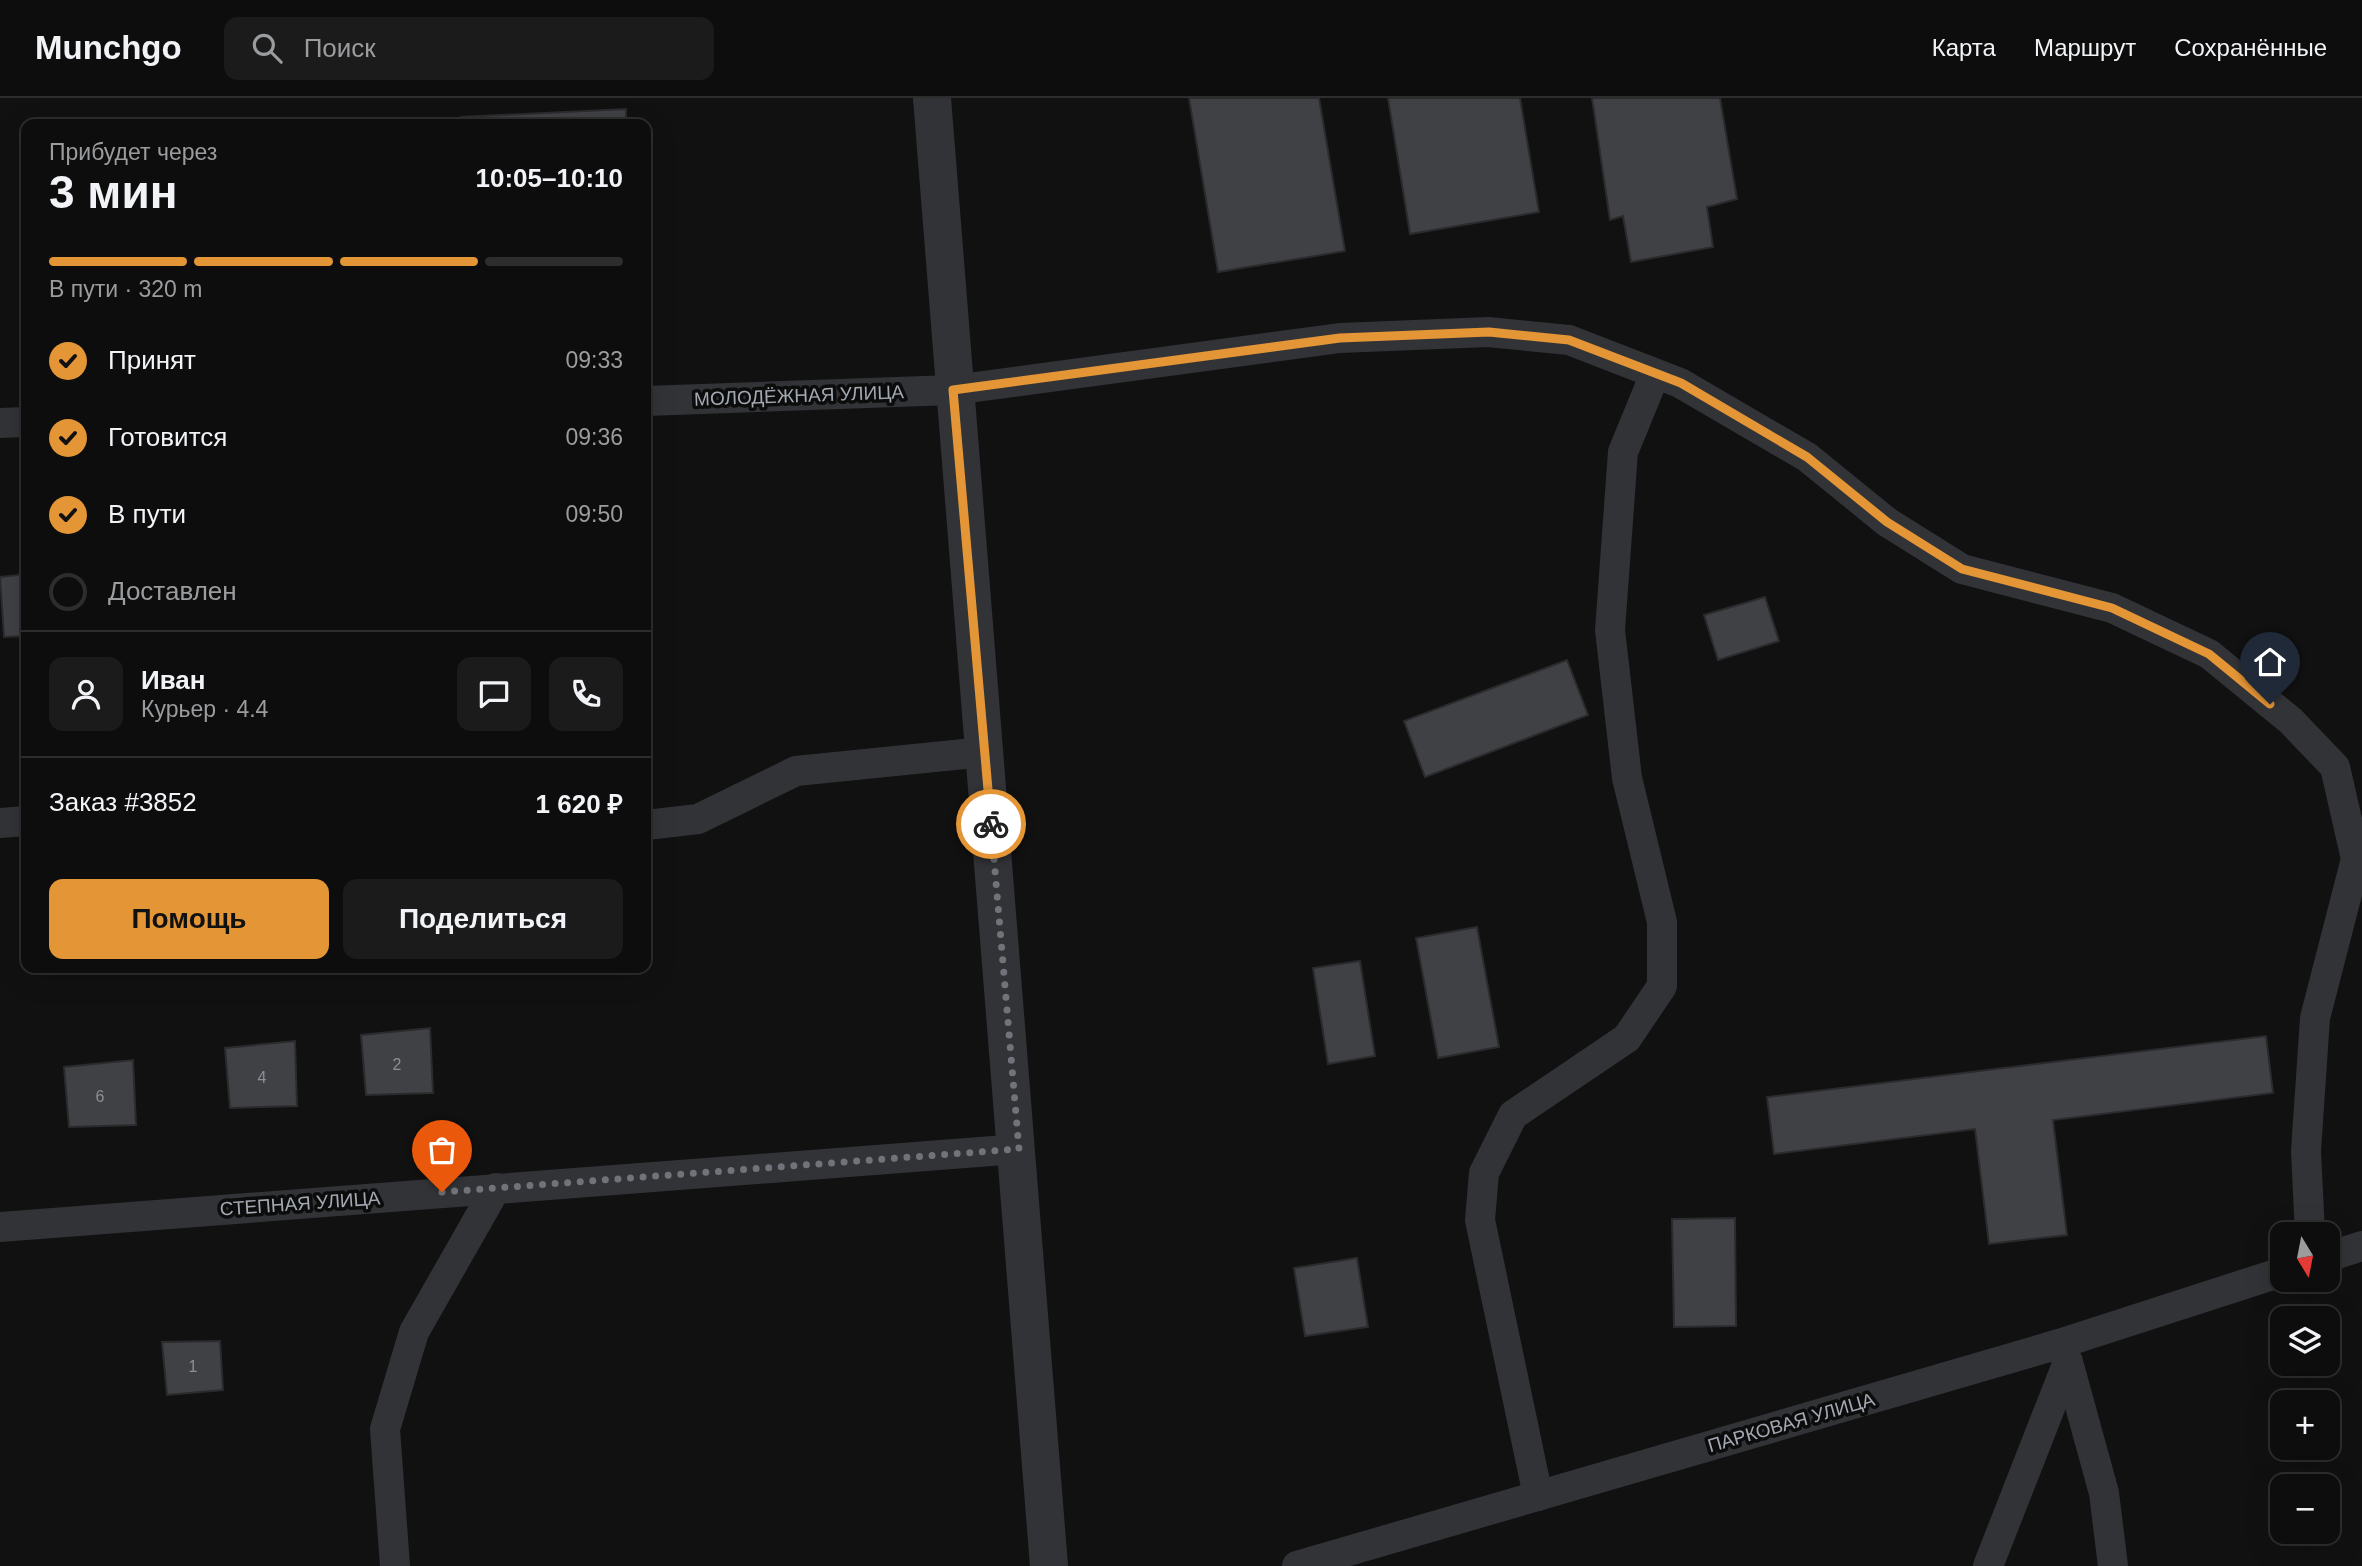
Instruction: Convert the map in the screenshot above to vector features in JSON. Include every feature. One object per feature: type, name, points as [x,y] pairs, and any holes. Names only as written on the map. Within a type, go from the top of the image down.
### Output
[{"type":"street","points":[[932,98],[953,390],[1019,1149],[1049,1566]]},
{"type":"street","name":"МОЛОДЁЖНАЯ УЛИЦА","points":[[651,401],[953,390],[1340,338],[1489,332],[1569,340],[1681,383],[1807,457],[1887,522],[1962,569],[2112,608],[2209,654],[2291,721],[2335,767],[2356,859],[2315,1018],[2306,1151],[2309,1222]]},
{"type":"street","points":[[1538,1496],[1480,1220],[1484,1173],[1513,1115],[1627,1038],[1662,986],[1662,922],[1627,778],[1611,630],[1623,452],[1656,374]]},
{"type":"street","points":[[0,423],[21,422]]},
{"type":"street","points":[[651,824],[698,819],[796,771],[985,752]]},
{"type":"street","points":[[0,822],[21,821]]},
{"type":"street","name":"СТЕПНАЯ УЛИЦА","points":[[0,1227],[1019,1149]]},
{"type":"street","points":[[395,1566],[385,1429],[414,1332],[496,1188]]},
{"type":"street","points":[[2340,1253],[2362,1246]]},
{"type":"street","name":"ПАРКОВАЯ УЛИЦА","points":[[1297,1566],[1538,1496],[2064,1353],[2270,1276]]},
{"type":"street","points":[[1988,1566],[2064,1353]]},
{"type":"street","points":[[2064,1353],[2105,1493],[2113,1566]]},
{"type":"building","points":[[1189,98],[1319,98],[1345,251],[1218,272]]},
{"type":"building","points":[[1388,98],[1520,98],[1539,212],[1410,234]]},
{"type":"building","points":[[1592,98],[1720,98],[1737,199],[1707,207],[1713,247],[1631,262],[1623,216],[1610,220]]},
{"type":"building","points":[[626,109],[626,119],[461,117]]},
{"type":"building","points":[[21,575],[21,636],[4,637],[0,577]]},
{"type":"building","points":[[1765,597],[1779,641],[1718,660],[1704,615]]},
{"type":"building","points":[[1567,660],[1588,715],[1425,777],[1404,721]]},
{"type":"building","points":[[1477,927],[1499,1047],[1438,1058],[1416,938]]},
{"type":"building","points":[[1360,961],[1375,1056],[1328,1064],[1313,968]]},
{"type":"building","points":[[430,1028],[433,1093],[366,1095],[361,1035]]},
{"type":"building","points":[[2266,1036],[2273,1093],[2053,1120],[2067,1235],[1989,1244],[1975,1129],[1774,1154],[1767,1097]]},
{"type":"building","points":[[295,1041],[297,1106],[230,1108],[225,1048]]},
{"type":"building","points":[[133,1060],[136,1125],[69,1127],[64,1067]]},
{"type":"building","points":[[1735,1218],[1736,1326],[1674,1327],[1672,1219]]},
{"type":"building","points":[[1357,1258],[1368,1327],[1305,1336],[1294,1268]]},
{"type":"building","points":[[220,1341],[223,1390],[167,1395],[162,1342]]},
{"type":"way so far","points":[[442,1192],[1019,1149],[991,824]]},
{"type":"route","points":[[991,824],[953,390],[1340,338],[1489,332],[1569,340],[1681,383],[1807,457],[1887,522],[1962,569],[2112,608],[2209,654],[2270,704]]}]
